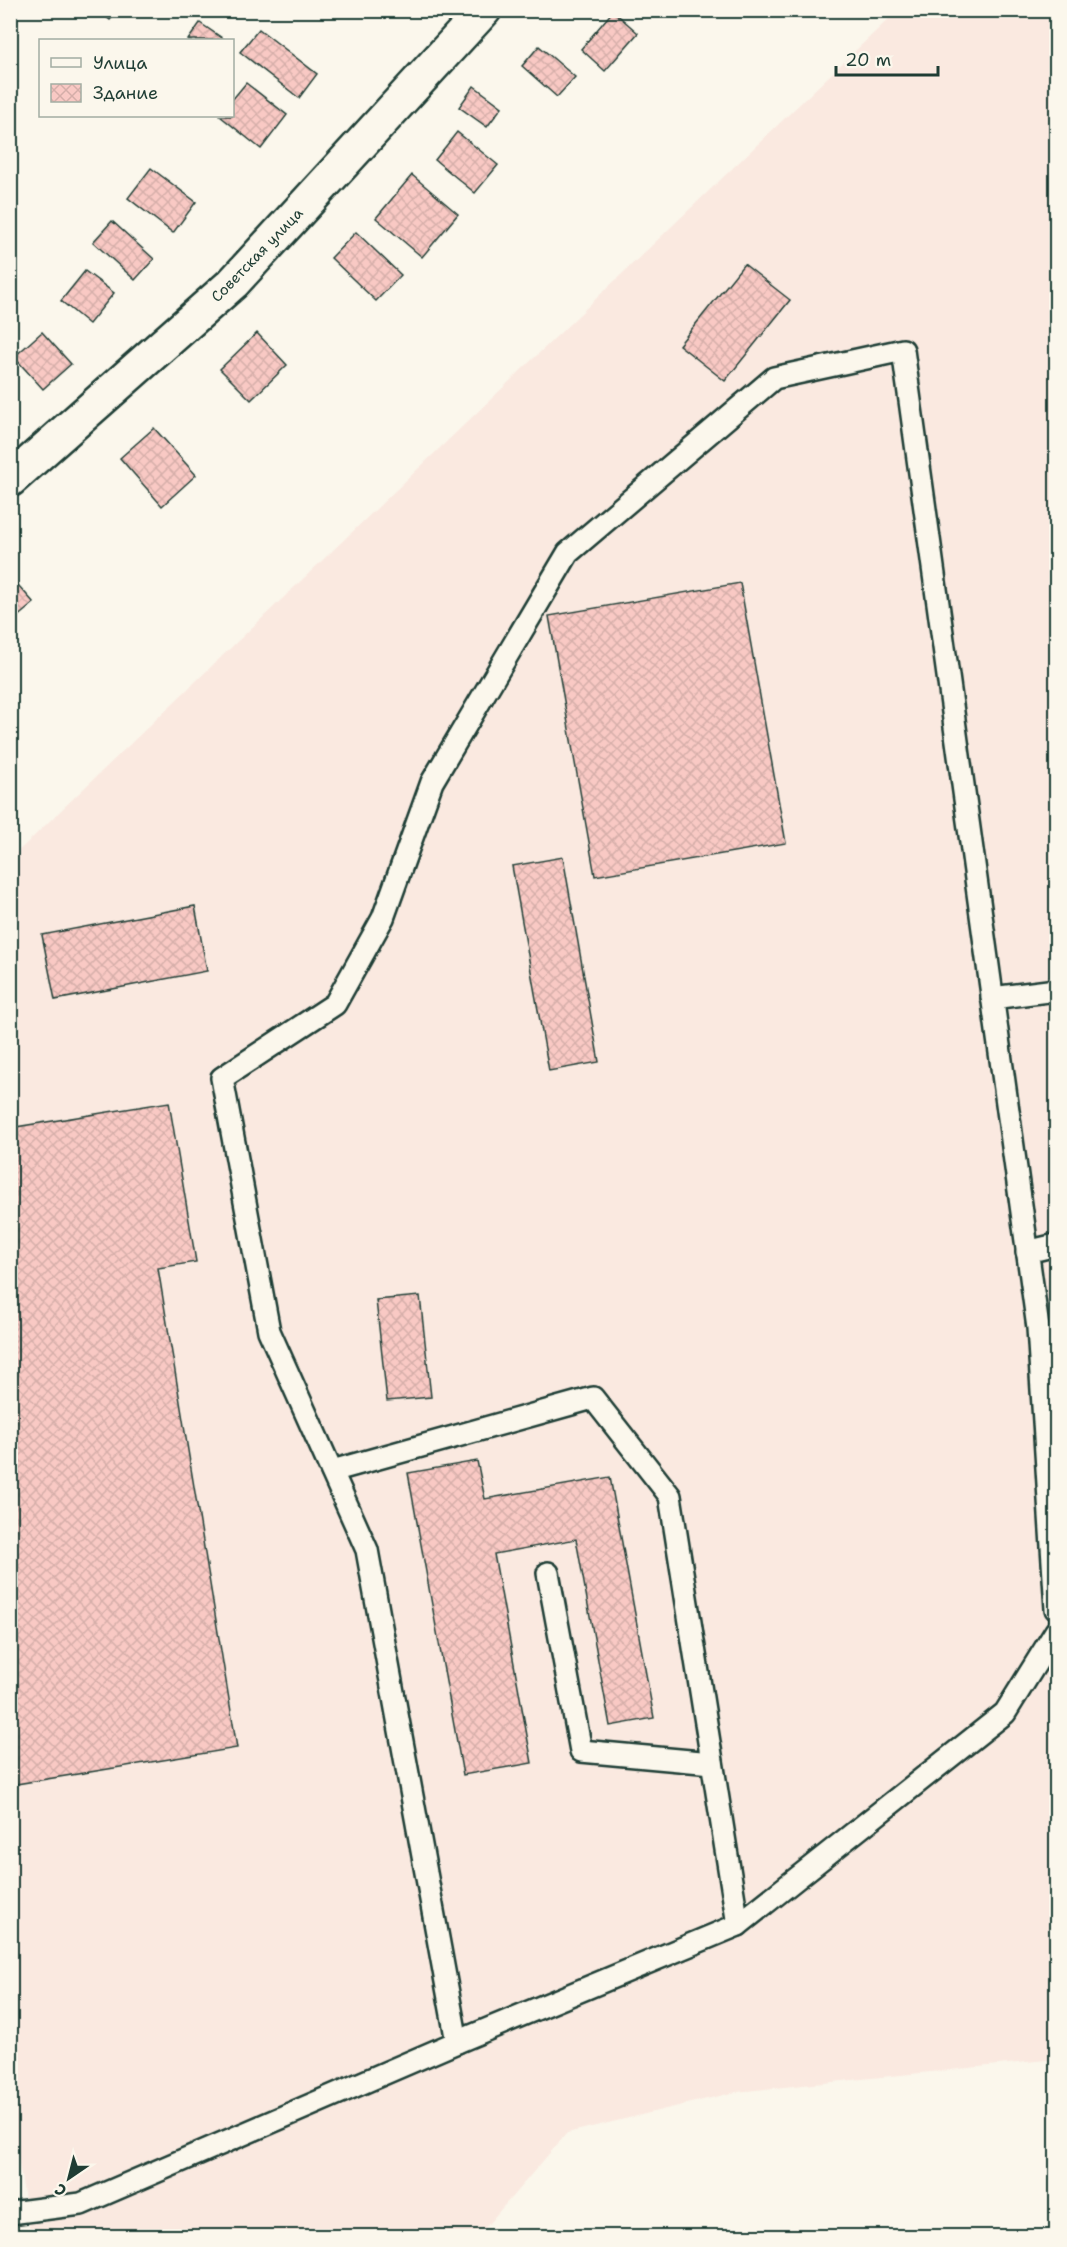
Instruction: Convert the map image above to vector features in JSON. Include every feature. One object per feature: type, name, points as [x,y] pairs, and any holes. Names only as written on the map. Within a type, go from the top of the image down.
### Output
[{"type":"street","name":"Советская улица","points":[[10,480],[233,283],[484,10]]},
{"type":"lane","points":[[457,2042],[367,1550],[269,1331],[222,1078],[335,1004],[383,918],[432,782],[568,553],[774,378],[903,350],[1038,1328],[1056,1609]]},
{"type":"lane","points":[[992,998],[1056,990]]},
{"type":"lane","points":[[1027,1252],[1056,1245]]},
{"type":"lane","points":[[332,1470],[593,1398],[670,1496],[738,1924]]},
{"type":"lane","points":[[548,1573],[581,1751],[712,1763]]},
{"type":"lane","points":[[10,2213],[81,2204],[738,1924],[1005,1713],[1056,1631]]},
{"type":"shaded area","points":[[897,11],[1056,11],[1056,2059],[736,2092],[567,2133],[478,2236],[31,2236],[10,2109],[10,859]]},
{"type":"building","points":[[97,10],[118,10],[110,20]]},
{"type":"building","points":[[613,11],[638,33],[605,71],[581,49]]},
{"type":"building","points":[[200,23],[224,39],[189,39]]},
{"type":"building","points":[[259,29],[317,74],[299,98],[240,52]]},
{"type":"building","points":[[539,46],[575,77],[557,97],[522,66]]},
{"type":"building","points":[[246,83],[287,115],[261,149],[221,117],[234,117],[234,98]]},
{"type":"building","points":[[474,86],[502,107],[487,127],[459,107]]},
{"type":"building","points":[[457,132],[498,165],[475,193],[435,160]]},
{"type":"building","points":[[151,168],[196,202],[173,233],[128,198]]},
{"type":"building","points":[[412,175],[458,214],[422,257],[376,218]]},
{"type":"building","points":[[112,221],[154,259],[135,280],[93,242]]},
{"type":"building","points":[[356,232],[401,275],[376,301],[331,258]]},
{"type":"building","points":[[744,264],[790,300],[725,381],[679,345]]},
{"type":"building","points":[[85,271],[114,293],[89,324],[61,301]]},
{"type":"building","points":[[42,332],[71,364],[43,389],[14,357]]},
{"type":"building","points":[[257,333],[287,365],[251,400],[220,369]]},
{"type":"building","points":[[154,428],[196,475],[162,506],[120,458]]},
{"type":"building","points":[[10,576],[34,603],[10,623]]},
{"type":"building","points":[[740,583],[786,843],[595,876],[549,616]]},
{"type":"building","points":[[563,857],[599,1062],[549,1071],[512,866]]},
{"type":"building","points":[[195,906],[207,971],[55,1000],[42,935]]},
{"type":"building","points":[[169,1102],[196,1262],[158,1268],[237,1748],[10,1785],[10,1128]]},
{"type":"building","points":[[420,1296],[431,1397],[387,1401],[376,1300]]},
{"type":"building","points":[[477,1461],[485,1499],[610,1477],[654,1718],[610,1726],[576,1539],[494,1554],[532,1763],[463,1775],[408,1473]]}]
